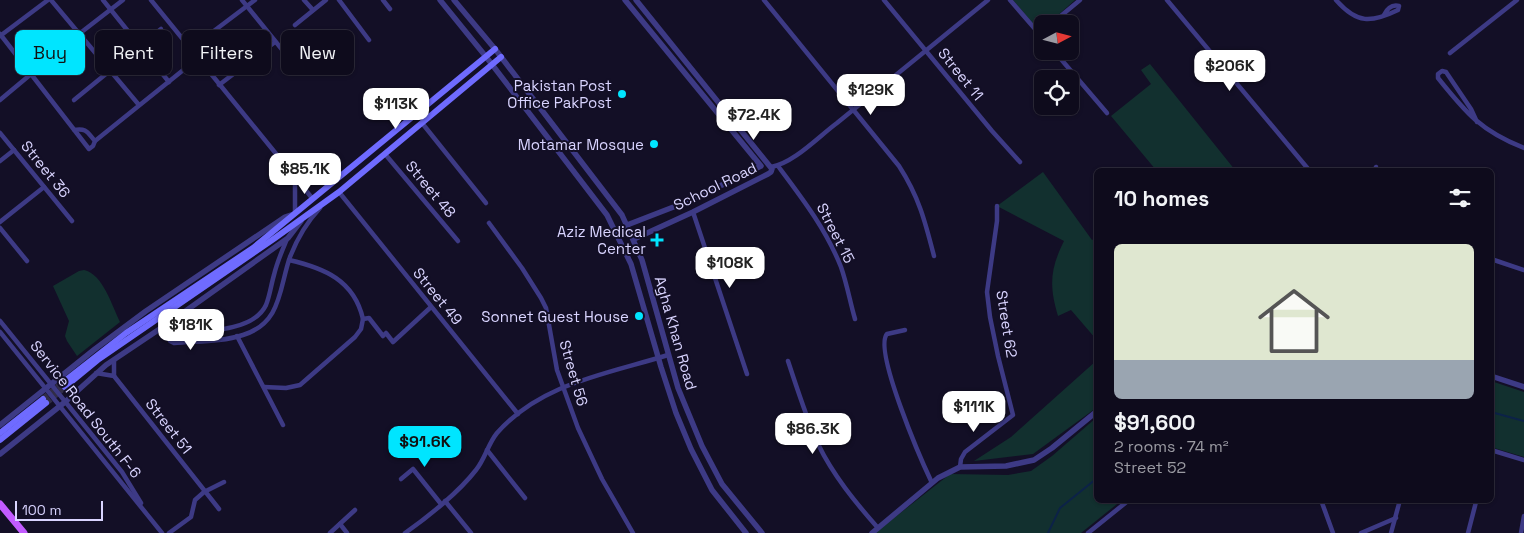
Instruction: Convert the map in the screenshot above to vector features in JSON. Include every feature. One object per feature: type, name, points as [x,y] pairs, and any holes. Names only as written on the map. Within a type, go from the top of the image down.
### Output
[{"type":"main road","points":[[495,49],[253,248],[126,333],[64,385],[329,200],[501,57]]},
{"type":"main road","points":[[412,119],[420,125]]},
{"type":"main road","points":[[325,188],[329,200]]},
{"type":"main road","points":[[0,433],[44,401],[0,440]]},
{"type":"main road","points":[[0,504],[24,533]]},
{"type":"street","points":[[15,54],[0,35],[49,0],[75,30]]},
{"type":"street","points":[[103,0],[127,30]]},
{"type":"street","points":[[84,30],[124,0]]},
{"type":"street","points":[[151,0],[182,39]]},
{"type":"street","points":[[242,0],[281,48]]},
{"type":"street","points":[[215,30],[255,0]]},
{"type":"street","points":[[304,0],[313,10]]},
{"type":"street","points":[[295,25],[326,0]]},
{"type":"street","points":[[339,0],[369,40]]},
{"type":"street","points":[[383,0],[390,9]]},
{"type":"street","name":"Agha Khan Road","points":[[440,0],[607,215],[631,264],[658,358],[676,413],[691,449],[712,490],[746,533]]},
{"type":"street","name":"Agha Khan Road","points":[[454,0],[495,49],[617,208],[627,225],[642,260],[678,388],[702,446],[722,484],[762,533]]},
{"type":"street","name":"School Road","points":[[625,0],[761,166],[689,201],[627,225]]},
{"type":"street","name":"School Road","points":[[634,239],[693,212],[771,172],[771,167],[636,0]]},
{"type":"street","points":[[764,0],[899,166],[912,186],[921,208],[934,256]]},
{"type":"street","name":"Street 11","points":[[884,0],[992,131],[1020,162]]},
{"type":"street","points":[[761,166],[778,166],[794,157],[872,96],[988,0]]},
{"type":"street","points":[[1010,0],[1034,26]]},
{"type":"street","points":[[1062,15],[1080,0]]},
{"type":"street","points":[[1167,0],[1306,168]]},
{"type":"street","points":[[1336,0],[1349,13],[1367,20],[1381,18],[1398,10],[1399,6],[1390,7],[1384,15]]},
{"type":"street","points":[[1450,53],[1517,0]]},
{"type":"street","points":[[85,41],[95,54]]},
{"type":"street","points":[[219,85],[276,42]]},
{"type":"street","points":[[1062,60],[1107,113]]},
{"type":"street","points":[[32,75],[89,150],[93,146],[94,141],[182,71]]},
{"type":"street","points":[[1477,122],[1472,109],[1446,72],[1442,71],[1438,74],[1438,78],[1459,105],[1476,122],[1504,140],[1524,148]]},
{"type":"street","points":[[0,100],[30,75]]},
{"type":"street","points":[[74,100],[104,75]]},
{"type":"street","points":[[113,75],[139,105]]},
{"type":"street","points":[[163,75],[169,82]]},
{"type":"street","points":[[211,75],[312,198]]},
{"type":"street","points":[[420,125],[486,203]]},
{"type":"street","points":[[74,130],[86,130],[94,141]]},
{"type":"street","name":"Street 36","points":[[0,133],[72,221]]},
{"type":"street","points":[[0,161],[14,150]]},
{"type":"street","name":"Street 48","points":[[385,154],[458,241]]},
{"type":"street","points":[[761,166],[768,174]]},
{"type":"street","name":"Street 15","points":[[778,166],[824,231],[841,268],[855,319]]},
{"type":"street","points":[[0,425],[95,349],[161,300],[224,260],[284,217],[295,213],[295,179]]},
{"type":"street","points":[[0,222],[44,187]]},
{"type":"street","name":"Street 49","points":[[339,192],[518,414]]},
{"type":"street","points":[[302,219],[288,238],[276,267],[266,304],[254,318],[234,326],[174,333],[169,337],[170,341],[174,343],[236,336],[258,328],[271,316],[279,297],[289,260],[310,219],[329,200]]},
{"type":"street","name":"Street 62","points":[[960,467],[961,459],[965,452],[1013,416],[990,318],[987,292],[997,221],[997,206]]},
{"type":"street","points":[[607,215],[617,208]]},
{"type":"street","points":[[693,212],[747,374]]},
{"type":"street","name":"Street 56","points":[[489,223],[522,268],[546,308],[557,370],[590,458],[633,533]]},
{"type":"street","points":[[0,228],[27,261]]},
{"type":"street","points":[[0,454],[115,358],[173,320],[288,238]]},
{"type":"street","points":[[1494,259],[1524,270]]},
{"type":"street","points":[[264,387],[286,388],[300,385],[355,336],[361,329],[364,319],[360,305],[354,295],[334,275],[308,264],[289,260]]},
{"type":"street","points":[[364,319],[369,318],[383,336],[386,333],[393,342],[432,307]]},
{"type":"street","name":"Service Road South F-6","points":[[0,321],[62,404],[122,472],[148,515],[162,533]]},
{"type":"street","points":[[905,330],[887,334],[884,340],[884,348],[891,377],[910,432],[920,459],[932,483]]},
{"type":"street","name":"Service Road South F-6","points":[[0,332],[49,387]]},
{"type":"street","points":[[236,336],[282,425]]},
{"type":"street","points":[[405,533],[443,502],[477,469],[490,442],[498,432],[518,414],[542,397],[579,380],[668,355]]},
{"type":"street","points":[[96,373],[114,376],[115,358]]},
{"type":"street","points":[[788,361],[814,436],[824,455],[847,491],[878,528]]},
{"type":"street","name":"Street 51","points":[[114,376],[218,509]]},
{"type":"street","points":[[1494,377],[1524,387]]},
{"type":"street","points":[[872,533],[932,483],[960,467],[1006,466],[1034,460],[1052,448],[1094,414]]},
{"type":"street","points":[[487,450],[525,498]]},
{"type":"street","points":[[1494,451],[1524,460]]},
{"type":"street","points":[[401,479],[413,468],[472,533]]},
{"type":"street","points":[[169,533],[191,517],[196,500],[204,492],[224,482]]},
{"type":"street","points":[[1088,533],[1125,503]]},
{"type":"street","points":[[1322,503],[1333,533]]},
{"type":"street","points":[[1391,533],[1399,503]]},
{"type":"street","points":[[1468,533],[1476,503]]},
{"type":"street","points":[[330,533],[355,510]]},
{"type":"street","points":[[1521,533],[1524,516]]},
{"type":"street","points":[[1361,533],[1396,518]]},
{"type":"street","points":[[340,524],[347,533]]},
{"type":"green space","points":[[1013,0],[1075,0],[1058,15],[1034,15],[1034,25]]},
{"type":"green space","points":[[1150,64],[1233,168],[1154,168],[1111,116],[1151,84],[1141,70]]},
{"type":"green space","points":[[1043,172],[1092,240],[1094,239],[1094,337],[1071,310],[1058,316],[1053,296],[1052,278],[1056,260],[1064,241],[997,206]]},
{"type":"green space","points":[[84,270],[91,273],[102,284],[120,322],[77,356],[65,336],[69,321],[53,286]]},
{"type":"green space","points":[[1094,363],[1094,409],[1033,454],[974,461],[1011,437]]},
{"type":"green space","points":[[1494,382],[1524,392],[1524,457],[1494,448]]},
{"type":"green space","points":[[1094,420],[1094,503],[1118,503],[1081,533],[875,533],[950,474],[1008,475],[1031,471],[1052,456]]},
{"type":"waterway","points":[[1494,413],[1524,421]]},
{"type":"waterway","points":[[1048,533],[1060,508],[1094,481]]},
{"type":"tunnel","points":[[43,399],[62,383]]},
{"type":"tunnel","points":[[46,403],[65,387]]},
{"type":"place","name":"Pakistan Post Office PakPost","points":[[622,94]]},
{"type":"place","name":"Motamar Mosque","points":[[654,144]]},
{"type":"place","name":"Aziz Medical Center","points":[[657,240]]},
{"type":"place","name":"Sonnet Guest House","points":[[639,316]]}]
